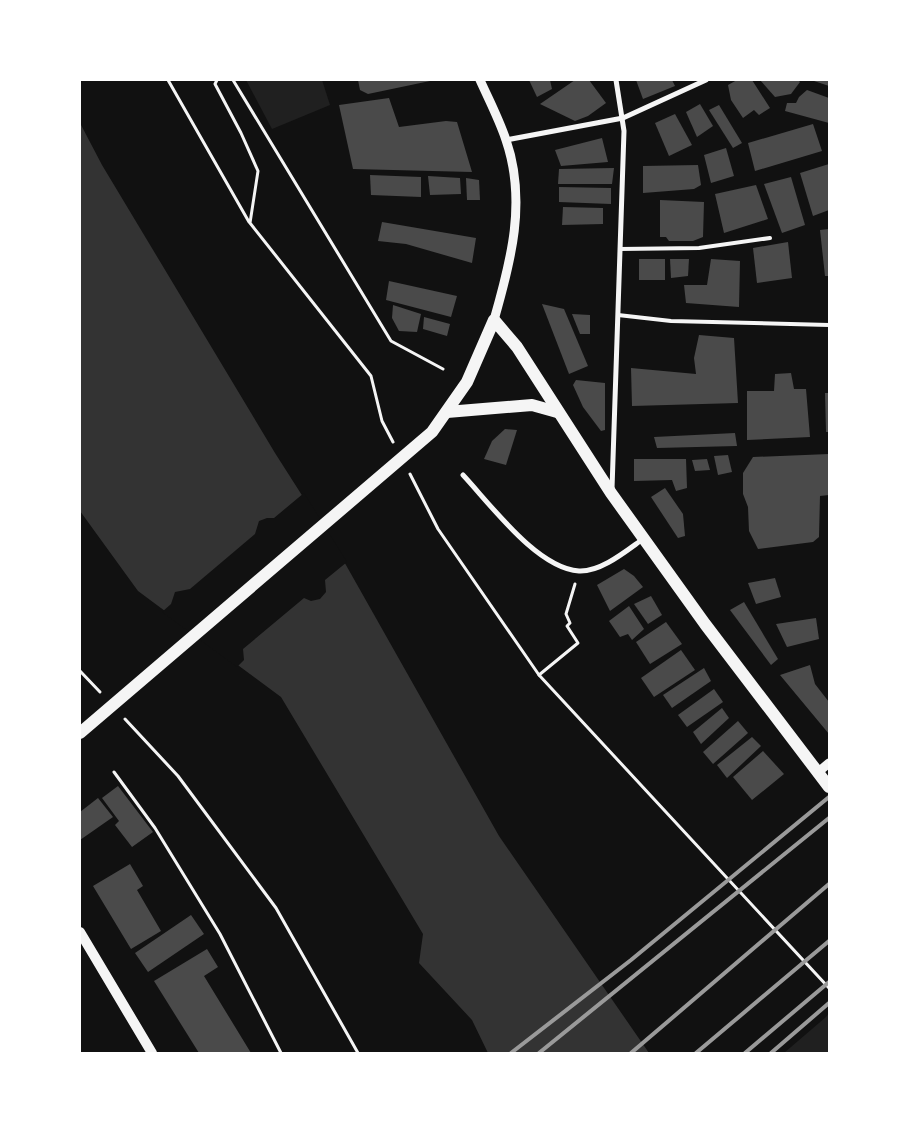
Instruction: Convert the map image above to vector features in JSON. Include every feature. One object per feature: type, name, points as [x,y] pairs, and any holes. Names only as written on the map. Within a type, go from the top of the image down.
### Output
[{"type":"main road","points":[[80,733],[417,447],[447,412],[467,382],[494,320],[517,347],[557,412],[643,539],[829,787]]},
{"type":"main road","points":[[447,412],[532,404],[557,412]]},
{"type":"main road","points":[[80,932],[152,1053]]},
{"type":"street","points":[[480,80],[506,140],[513,167],[517,199],[514,247],[494,320]]},
{"type":"street","points":[[611,493],[624,118],[616,80]]},
{"type":"street","points":[[506,140],[624,118],[706,80]]},
{"type":"street","points":[[463,475],[533,550],[552,564],[579,571],[598,567],[643,539]]},
{"type":"street","points":[[817,773],[829,763]]},
{"type":"lane","points":[[620,249],[699,248],[770,238]]},
{"type":"lane","points":[[618,315],[671,321],[829,325]]},
{"type":"path","points":[[168,80],[250,223],[370,376],[382,421],[395,446]]},
{"type":"path","points":[[216,80],[215,84],[241,133],[258,171],[250,223]]},
{"type":"path","points":[[233,80],[391,341],[443,369]]},
{"type":"path","points":[[408,471],[438,529],[539,675],[829,988]]},
{"type":"path","points":[[539,675],[578,643],[566,626],[570,622],[566,614],[579,571]]},
{"type":"path","points":[[80,671],[106,699]]},
{"type":"path","points":[[119,713],[178,776],[276,908],[358,1053]]},
{"type":"path","points":[[114,772],[155,828],[220,934],[281,1053]]},
{"type":"shaded area","points":[[246,80],[322,80],[330,105],[272,129]]},
{"type":"shaded area","points":[[80,123],[102,165],[275,453],[342,558],[499,836],[649,1053],[488,1053],[472,1020],[419,963],[423,934],[281,697],[138,591],[80,511]]},
{"type":"shaded area","points":[[829,1013],[829,1053],[784,1053],[826,1017]]},
{"type":"pier","points":[[304,493],[347,562],[325,580],[326,592],[320,599],[311,601],[304,598],[243,649],[244,660],[237,667],[162,612],[171,604],[175,592],[190,589],[255,534],[259,521],[274,518]]},
{"type":"building","points":[[358,80],[430,81],[368,94],[360,90]]},
{"type":"building","points":[[529,80],[550,80],[552,89],[537,97]]},
{"type":"building","points":[[575,80],[589,80],[606,103],[588,116],[575,121],[540,104]]},
{"type":"building","points":[[636,80],[672,80],[675,86],[643,99]]},
{"type":"building","points":[[737,80],[752,80],[770,108],[759,115],[754,110],[743,118],[731,100],[728,85]]},
{"type":"building","points":[[760,80],[798,80],[800,82],[791,94],[775,97]]},
{"type":"building","points":[[811,80],[829,80],[829,86]]},
{"type":"building","points":[[807,90],[829,98],[829,123],[785,111],[787,103],[796,103],[799,97]]},
{"type":"building","points":[[389,98],[399,127],[446,121],[457,122],[472,172],[353,169],[339,105]]},
{"type":"building","points":[[700,104],[713,126],[697,137],[686,112]]},
{"type":"building","points":[[719,105],[742,143],[733,148],[709,110]]},
{"type":"building","points":[[675,114],[692,145],[669,156],[655,123]]},
{"type":"building","points":[[813,124],[822,151],[755,171],[748,143]]},
{"type":"building","points":[[602,138],[608,162],[561,166],[555,150]]},
{"type":"building","points":[[726,148],[734,176],[711,183],[704,155]]},
{"type":"building","points":[[829,164],[829,210],[813,216],[800,173]]},
{"type":"building","points":[[698,165],[701,185],[694,189],[643,193],[643,166]]},
{"type":"building","points":[[614,168],[612,184],[558,184],[559,169]]},
{"type":"building","points":[[370,175],[421,177],[421,197],[371,195]]},
{"type":"building","points":[[428,176],[460,178],[461,194],[430,195]]},
{"type":"building","points":[[791,177],[805,225],[782,233],[764,184]]},
{"type":"building","points":[[466,178],[479,180],[480,200],[467,200]]},
{"type":"building","points":[[756,185],[768,219],[724,233],[715,194]]},
{"type":"building","points":[[559,187],[611,188],[611,204],[559,202]]},
{"type":"building","points":[[660,200],[704,202],[703,237],[693,241],[669,241],[666,237],[660,237]]},
{"type":"building","points":[[563,207],[603,208],[603,224],[562,225]]},
{"type":"building","points":[[382,222],[476,238],[472,263],[406,244],[378,241]]},
{"type":"building","points":[[829,229],[829,276],[825,276],[820,230]]},
{"type":"building","points":[[788,242],[792,278],[757,283],[753,248]]},
{"type":"building","points":[[639,259],[665,259],[665,280],[639,280]]},
{"type":"building","points":[[670,259],[689,259],[688,276],[671,278]]},
{"type":"building","points":[[711,259],[740,261],[739,307],[686,303],[684,285],[707,285]]},
{"type":"building","points":[[389,281],[457,296],[451,317],[386,300]]},
{"type":"building","points":[[542,304],[564,309],[588,366],[569,374]]},
{"type":"building","points":[[393,305],[421,314],[417,332],[399,331],[392,318]]},
{"type":"building","points":[[572,314],[590,315],[590,334],[580,334]]},
{"type":"building","points":[[424,317],[450,324],[447,336],[423,329]]},
{"type":"building","points":[[699,335],[734,338],[738,403],[632,406],[631,368],[696,374],[694,358]]},
{"type":"building","points":[[791,373],[794,389],[806,389],[810,437],[747,440],[747,391],[774,391],[775,374]]},
{"type":"building","points":[[576,380],[605,383],[605,430],[601,431],[583,407],[573,385]]},
{"type":"building","points":[[825,393],[829,393],[829,432],[826,432]]},
{"type":"building","points":[[505,429],[517,430],[506,465],[484,459],[492,441]]},
{"type":"building","points":[[735,433],[737,446],[657,448],[654,437]]},
{"type":"building","points":[[829,454],[829,495],[820,496],[819,537],[813,542],[758,549],[749,531],[748,507],[743,494],[743,473],[753,457]]},
{"type":"building","points":[[728,455],[732,472],[718,475],[714,456]]},
{"type":"building","points":[[634,459],[686,459],[687,488],[676,491],[672,480],[634,481]]},
{"type":"building","points":[[707,459],[710,470],[695,471],[692,460]]},
{"type":"building","points":[[665,488],[683,514],[685,536],[678,538],[651,497]]},
{"type":"building","points":[[624,569],[634,576],[643,587],[610,611],[597,585]]},
{"type":"building","points":[[775,578],[781,597],[756,604],[748,583]]},
{"type":"building","points":[[651,596],[662,615],[648,624],[634,604]]},
{"type":"building","points":[[744,602],[778,659],[771,665],[730,610]]},
{"type":"building","points":[[629,606],[644,629],[632,640],[628,634],[620,637],[609,621]]},
{"type":"building","points":[[816,618],[819,639],[787,647],[776,624]]},
{"type":"building","points":[[666,622],[682,644],[650,664],[636,642]]},
{"type":"building","points":[[681,650],[695,670],[654,697],[641,678]]},
{"type":"building","points":[[810,665],[815,684],[829,702],[829,734],[780,675]]},
{"type":"building","points":[[704,668],[711,681],[672,708],[663,695]]},
{"type":"building","points":[[714,689],[723,702],[687,727],[678,715]]},
{"type":"building","points":[[722,708],[729,718],[701,744],[693,732]]},
{"type":"building","points":[[738,721],[748,733],[713,764],[703,752]]},
{"type":"building","points":[[752,737],[761,746],[727,778],[717,765]]},
{"type":"building","points":[[763,751],[784,774],[752,800],[733,777]]},
{"type":"building","points":[[118,786],[153,832],[132,847],[115,825],[119,821],[102,798]]},
{"type":"building","points":[[98,798],[113,817],[80,840],[80,812]]},
{"type":"building","points":[[130,864],[143,886],[137,890],[161,931],[131,949],[93,886]]},
{"type":"building","points":[[191,915],[204,934],[148,972],[135,953]]},
{"type":"building","points":[[207,949],[218,967],[204,976],[251,1053],[199,1053],[154,981]]},
{"type":"railway","points":[[511,1053],[631,960],[829,797]]},
{"type":"railway","points":[[539,1053],[829,818]]},
{"type":"railway","points":[[631,1053],[829,884]]},
{"type":"railway","points":[[696,1053],[829,941]]},
{"type":"railway","points":[[745,1053],[829,982]]},
{"type":"railway","points":[[771,1053],[829,1003]]}]
